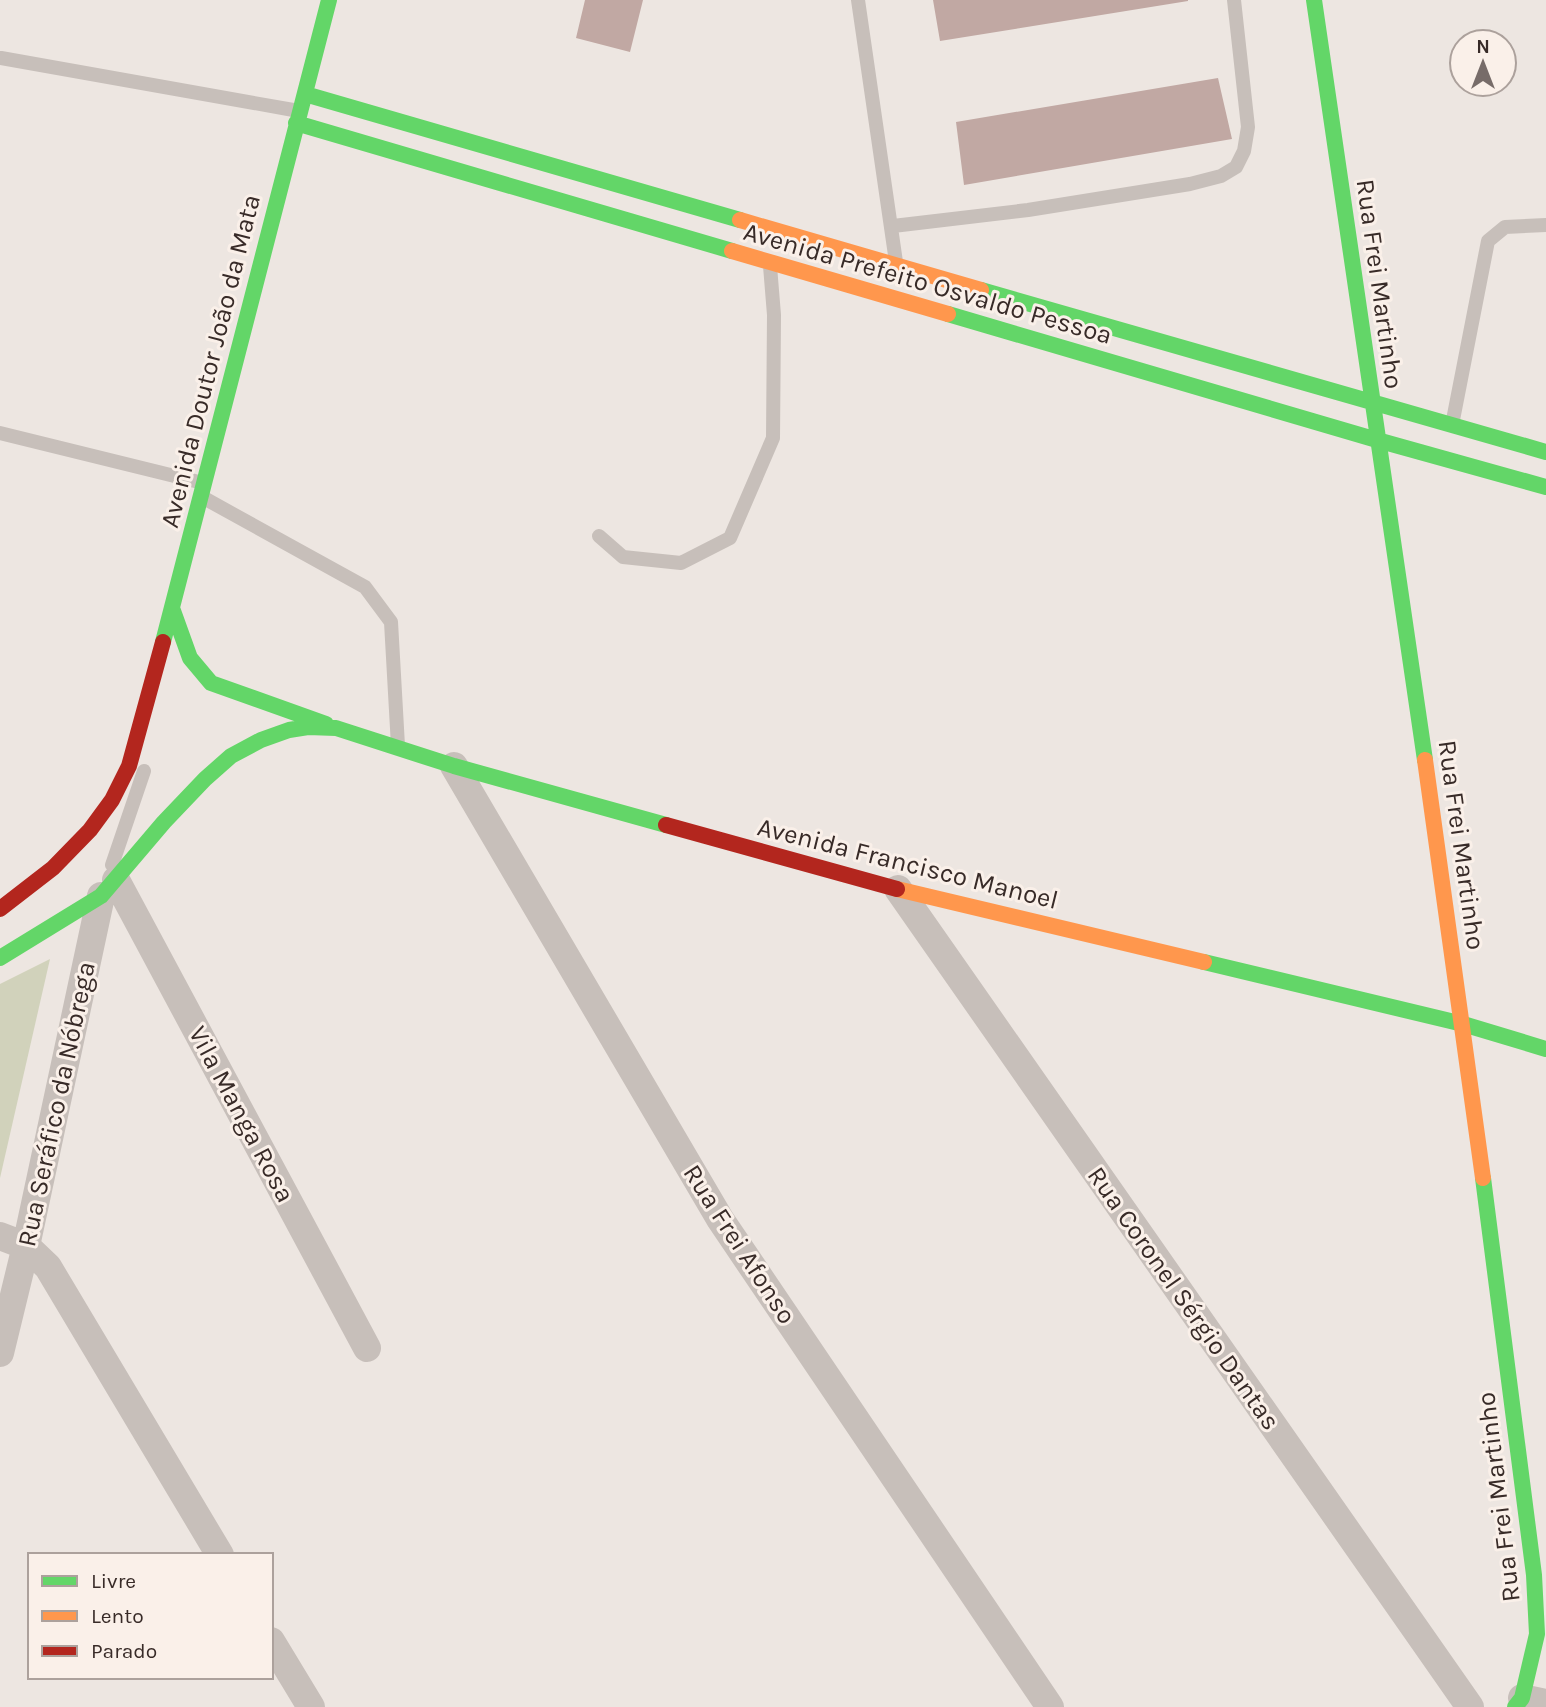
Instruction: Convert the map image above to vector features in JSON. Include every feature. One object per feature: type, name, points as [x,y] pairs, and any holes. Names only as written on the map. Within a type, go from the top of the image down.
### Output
[{"type":"main road","name":"Avenida Doutor João da Mata","points":[[0,909],[53,868],[90,830],[112,800],[129,766],[206,494],[302,120],[311,95],[329,0]]},
{"type":"main road","name":"Rua Frei Martinho","points":[[1314,0],[1463,1024],[1534,1575],[1537,1634],[1528,1703]]},
{"type":"main road","name":"Avenida Prefeito Osvaldo Pessoa","points":[[311,95],[1546,452]]},
{"type":"main road","name":"Avenida Prefeito Osvaldo Pessoa","points":[[302,120],[770,262],[1546,487]]},
{"type":"main road","points":[[172,608],[188,656],[196,670],[211,683],[336,728]]},
{"type":"main road","name":"Avenida Francisco Manoel","points":[[0,958],[109,888],[164,822],[231,756],[261,740],[289,730],[308,727],[336,728],[454,766],[898,889],[1463,1024],[1546,1049]]},
{"type":"street","name":"Rua Frei Afonso","points":[[454,766],[720,1219],[1050,1707]]},
{"type":"street","name":"Rua Seráfico da Nóbrega","points":[[0,1353],[13,1241],[109,888]]},
{"type":"street","name":"Vila Manga Rosa","points":[[109,888],[367,1348]]},
{"type":"street","name":"Rua Coronel Sérgio Dantas","points":[[898,889],[1470,1707]]},
{"type":"street","points":[[13,1241],[48,1267],[219,1553]]},
{"type":"street","points":[[273,1643],[311,1707]]},
{"type":"lane","points":[[858,0],[897,265]]},
{"type":"lane","points":[[892,226],[1028,210],[1190,184],[1221,176],[1236,167],[1244,151],[1248,127],[1234,0]]},
{"type":"lane","points":[[1,58],[302,120]]},
{"type":"lane","points":[[1452,426],[1488,242],[1505,227],[1546,225]]},
{"type":"lane","points":[[599,536],[623,557],[681,563],[730,538],[773,438],[774,315],[770,262]]},
{"type":"lane","points":[[0,433],[206,494],[365,587],[391,622],[398,748]]},
{"type":"lane","points":[[160,708],[180,631],[206,494]]},
{"type":"lane","points":[[109,888],[147,758]]},
{"type":"green space","points":[[50,959],[0,1178],[0,984]]},
{"type":"building","points":[[585,0],[643,0],[630,52],[576,38]]},
{"type":"building","points":[[933,0],[1188,0],[1188,1],[940,41]]},
{"type":"building","points":[[1218,78],[1232,139],[964,185],[956,122]]},
{"type":"traffic: fast","points":[[163,642],[329,0]]},
{"type":"traffic: fast","points":[[1314,0],[1425,760]]},
{"type":"traffic: fast","points":[[305,94],[740,220]]},
{"type":"traffic: fast","points":[[296,123],[732,251]]},
{"type":"traffic: fast","points":[[981,290],[1546,452]]},
{"type":"traffic: fast","points":[[948,314],[1546,487]]},
{"type":"traffic: fast","points":[[172,608],[190,658],[211,683],[326,724]]},
{"type":"traffic: fast","points":[[0,958],[101,896],[164,822],[231,756],[261,740],[289,730],[308,727],[336,728],[454,766],[666,825]]},
{"type":"traffic: fast","points":[[1204,962],[1463,1024],[1546,1049]]},
{"type":"traffic: fast","points":[[1483,1178],[1534,1575],[1537,1634],[1522,1698],[1515,1707]]},
{"type":"traffic: slow","points":[[740,220],[981,290]]},
{"type":"traffic: slow","points":[[732,251],[948,314]]},
{"type":"traffic: slow","points":[[1425,760],[1483,1178]]},
{"type":"traffic: slow","points":[[897,889],[1204,962]]},
{"type":"traffic: jam","points":[[0,909],[53,868],[90,830],[112,800],[129,766],[163,642]]},
{"type":"traffic: jam","points":[[666,825],[897,889]]}]
